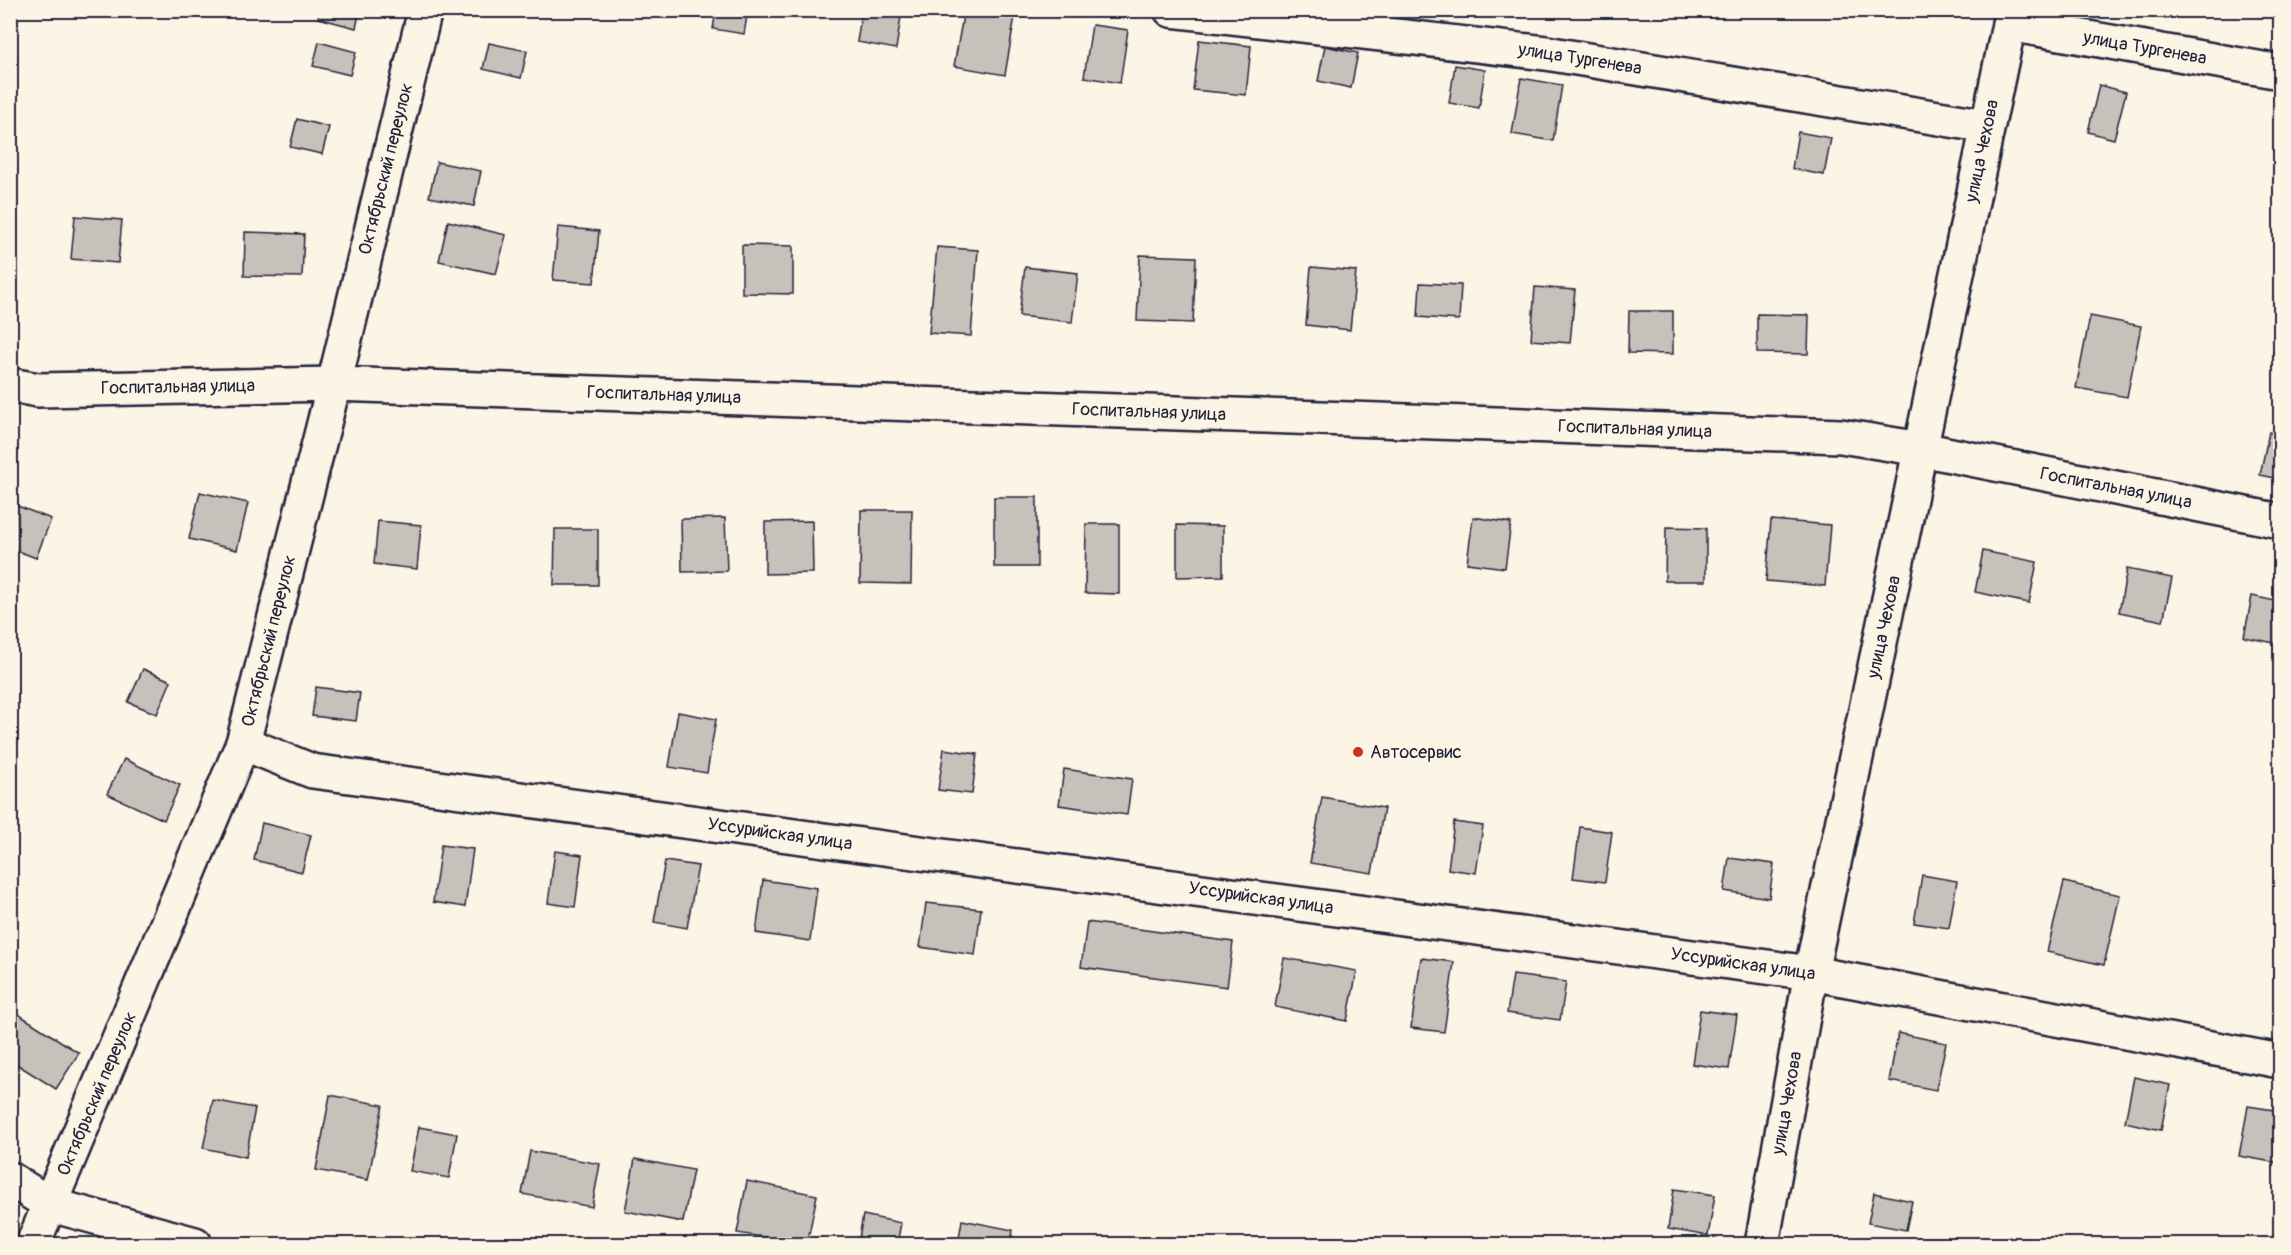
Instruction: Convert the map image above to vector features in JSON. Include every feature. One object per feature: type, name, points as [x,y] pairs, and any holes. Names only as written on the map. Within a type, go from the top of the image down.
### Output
[{"type":"street","name":"Октябрьский переулок","points":[[33,1245],[243,743],[334,384],[425,10]]},
{"type":"street","name":"улица Тургенева","points":[[1171,10],[1546,53],[1987,126]]},
{"type":"street","name":"улица Тургенева","points":[[2011,17],[2280,72]]},
{"type":"street","name":"улица Чехова","points":[[1762,1245],[1811,973],[2011,17]]},
{"type":"street","name":"Госпитальная улица","points":[[10,385],[38,390],[334,384],[1841,436],[1921,449],[2280,521]]},
{"type":"street","name":"Уссурийская улица","points":[[243,743],[312,771],[1811,973],[2280,1061]]},
{"type":"street","points":[[10,1179],[51,1204],[195,1245]]},
{"type":"building","points":[[320,10],[360,10],[356,28],[318,18]]},
{"type":"building","points":[[716,10],[748,10],[744,34],[713,29]]},
{"type":"building","points":[[862,10],[902,10],[896,49],[857,42]]},
{"type":"building","points":[[964,10],[980,10],[1015,16],[1005,75],[954,66]]},
{"type":"building","points":[[1092,25],[1128,30],[1120,83],[1084,77]]},
{"type":"building","points":[[1199,40],[1251,46],[1246,95],[1193,90]]},
{"type":"building","points":[[319,42],[356,52],[350,75],[313,66]]},
{"type":"building","points":[[489,43],[527,51],[521,78],[483,69]]},
{"type":"building","points":[[1325,46],[1358,53],[1351,88],[1318,81]]},
{"type":"building","points":[[1455,65],[1485,70],[1479,108],[1449,103]]},
{"type":"building","points":[[1521,78],[1562,85],[1553,141],[1512,134]]},
{"type":"building","points":[[2099,85],[2126,92],[2114,139],[2088,132]]},
{"type":"building","points":[[297,119],[329,127],[322,154],[290,147]]},
{"type":"building","points":[[1798,132],[1831,138],[1824,175],[1792,169]]},
{"type":"building","points":[[437,162],[481,171],[474,206],[429,197]]},
{"type":"building","points":[[2280,171],[2280,192],[2277,191]]},
{"type":"building","points":[[75,216],[122,220],[118,263],[71,259]]},
{"type":"building","points":[[448,221],[506,235],[496,274],[439,261]]},
{"type":"building","points":[[558,227],[599,231],[594,283],[553,280]]},
{"type":"building","points":[[245,232],[304,234],[302,277],[244,276]]},
{"type":"building","points":[[742,245],[793,246],[793,294],[742,293]]},
{"type":"building","points":[[937,247],[978,250],[971,336],[929,333]]},
{"type":"building","points":[[1140,255],[1196,257],[1193,323],[1137,321]]},
{"type":"building","points":[[1025,267],[1078,273],[1072,322],[1019,316]]},
{"type":"building","points":[[1311,267],[1356,271],[1350,330],[1306,325]]},
{"type":"building","points":[[1420,283],[1461,285],[1459,320],[1418,317]]},
{"type":"building","points":[[1535,287],[1575,290],[1570,343],[1531,340]]},
{"type":"building","points":[[1629,311],[1673,311],[1673,354],[1628,353]]},
{"type":"building","points":[[1757,314],[1809,315],[1808,354],[1757,353]]},
{"type":"building","points":[[2090,316],[2141,326],[2127,397],[2076,388]]},
{"type":"building","points":[[2269,432],[2280,435],[2280,479],[2260,475]]},
{"type":"building","points":[[200,492],[248,503],[237,550],[189,539]]},
{"type":"building","points":[[994,497],[1037,497],[1037,567],[994,567]]},
{"type":"building","points":[[15,505],[51,519],[36,558],[10,548],[10,515]]},
{"type":"building","points":[[861,510],[912,510],[911,584],[860,583]]},
{"type":"building","points":[[1473,517],[1511,523],[1505,568],[1467,563]]},
{"type":"building","points":[[725,518],[727,571],[682,572],[681,519]]},
{"type":"building","points":[[1771,520],[1830,525],[1825,586],[1766,581]]},
{"type":"building","points":[[378,521],[421,525],[417,569],[374,564]]},
{"type":"building","points":[[812,521],[813,573],[765,574],[765,522]]},
{"type":"building","points":[[1086,524],[1119,524],[1119,594],[1085,593]]},
{"type":"building","points":[[1177,525],[1223,526],[1223,576],[1177,577]]},
{"type":"building","points":[[1666,527],[1706,528],[1706,581],[1665,581]]},
{"type":"building","points":[[555,529],[598,529],[598,585],[554,585]]},
{"type":"building","points":[[1983,551],[2037,562],[2029,603],[1975,592]]},
{"type":"building","points":[[2127,569],[2172,578],[2163,621],[2119,612]]},
{"type":"building","points":[[2252,596],[2280,602],[2280,644],[2244,637]]},
{"type":"building","points":[[143,669],[171,681],[157,714],[128,702]]},
{"type":"building","points":[[316,687],[360,693],[356,721],[312,716]]},
{"type":"building","points":[[678,712],[716,719],[707,773],[669,767]]},
{"type":"building","points":[[944,749],[977,754],[972,794],[938,790]]},
{"type":"building","points":[[124,759],[180,785],[164,820],[107,794]]},
{"type":"building","points":[[1064,769],[1132,779],[1127,815],[1059,805]]},
{"type":"building","points":[[1322,797],[1384,808],[1372,873],[1310,863]]},
{"type":"building","points":[[1454,822],[1483,826],[1476,873],[1448,869]]},
{"type":"building","points":[[262,823],[311,835],[302,872],[254,860]]},
{"type":"building","points":[[1580,827],[1612,832],[1605,882],[1573,878]]},
{"type":"building","points":[[441,845],[473,849],[465,907],[433,902]]},
{"type":"building","points":[[555,851],[582,855],[575,907],[548,903]]},
{"type":"building","points":[[1729,858],[1774,864],[1769,898],[1724,891]]},
{"type":"building","points":[[665,861],[698,866],[687,928],[654,922]]},
{"type":"building","points":[[1922,875],[1957,881],[1949,928],[1914,923]]},
{"type":"building","points":[[763,880],[817,888],[810,941],[756,933]]},
{"type":"building","points":[[2064,882],[2120,895],[2104,965],[2047,952]]},
{"type":"building","points":[[926,903],[981,909],[975,955],[920,947]]},
{"type":"building","points":[[1087,922],[1233,942],[1227,987],[1081,967]]},
{"type":"building","points":[[1284,958],[1357,971],[1347,1021],[1275,1007]]},
{"type":"building","points":[[1421,958],[1454,962],[1444,1032],[1411,1028]]},
{"type":"building","points":[[1513,975],[1566,982],[1560,1020],[1507,1013]]},
{"type":"building","points":[[1700,1010],[1737,1015],[1729,1069],[1692,1064]]},
{"type":"building","points":[[15,1012],[79,1053],[56,1089],[10,1060],[10,1019]]},
{"type":"building","points":[[1898,1033],[1946,1043],[1936,1090],[1889,1081]]},
{"type":"building","points":[[2134,1077],[2170,1085],[2161,1130],[2125,1122]]},
{"type":"building","points":[[330,1095],[383,1105],[368,1180],[316,1170]]},
{"type":"building","points":[[213,1100],[255,1108],[246,1157],[203,1148]]},
{"type":"building","points":[[2248,1106],[2280,1111],[2278,1163],[2239,1156]]},
{"type":"building","points":[[419,1127],[457,1134],[449,1178],[410,1171]]},
{"type":"building","points":[[530,1151],[600,1164],[592,1207],[522,1194]]},
{"type":"building","points":[[635,1159],[693,1170],[683,1222],[625,1211]]},
{"type":"building","points":[[747,1181],[817,1195],[807,1244],[737,1233]]},
{"type":"building","points":[[1674,1189],[1715,1195],[1708,1236],[1668,1229]]},
{"type":"building","points":[[1874,1193],[1912,1201],[1906,1230],[1868,1223]]},
{"type":"building","points":[[863,1215],[901,1223],[897,1244],[858,1244]]},
{"type":"building","points":[[962,1220],[1013,1230],[1011,1244],[958,1244]]},
{"type":"place","name":"Автосервис","points":[[1358,752]]}]
